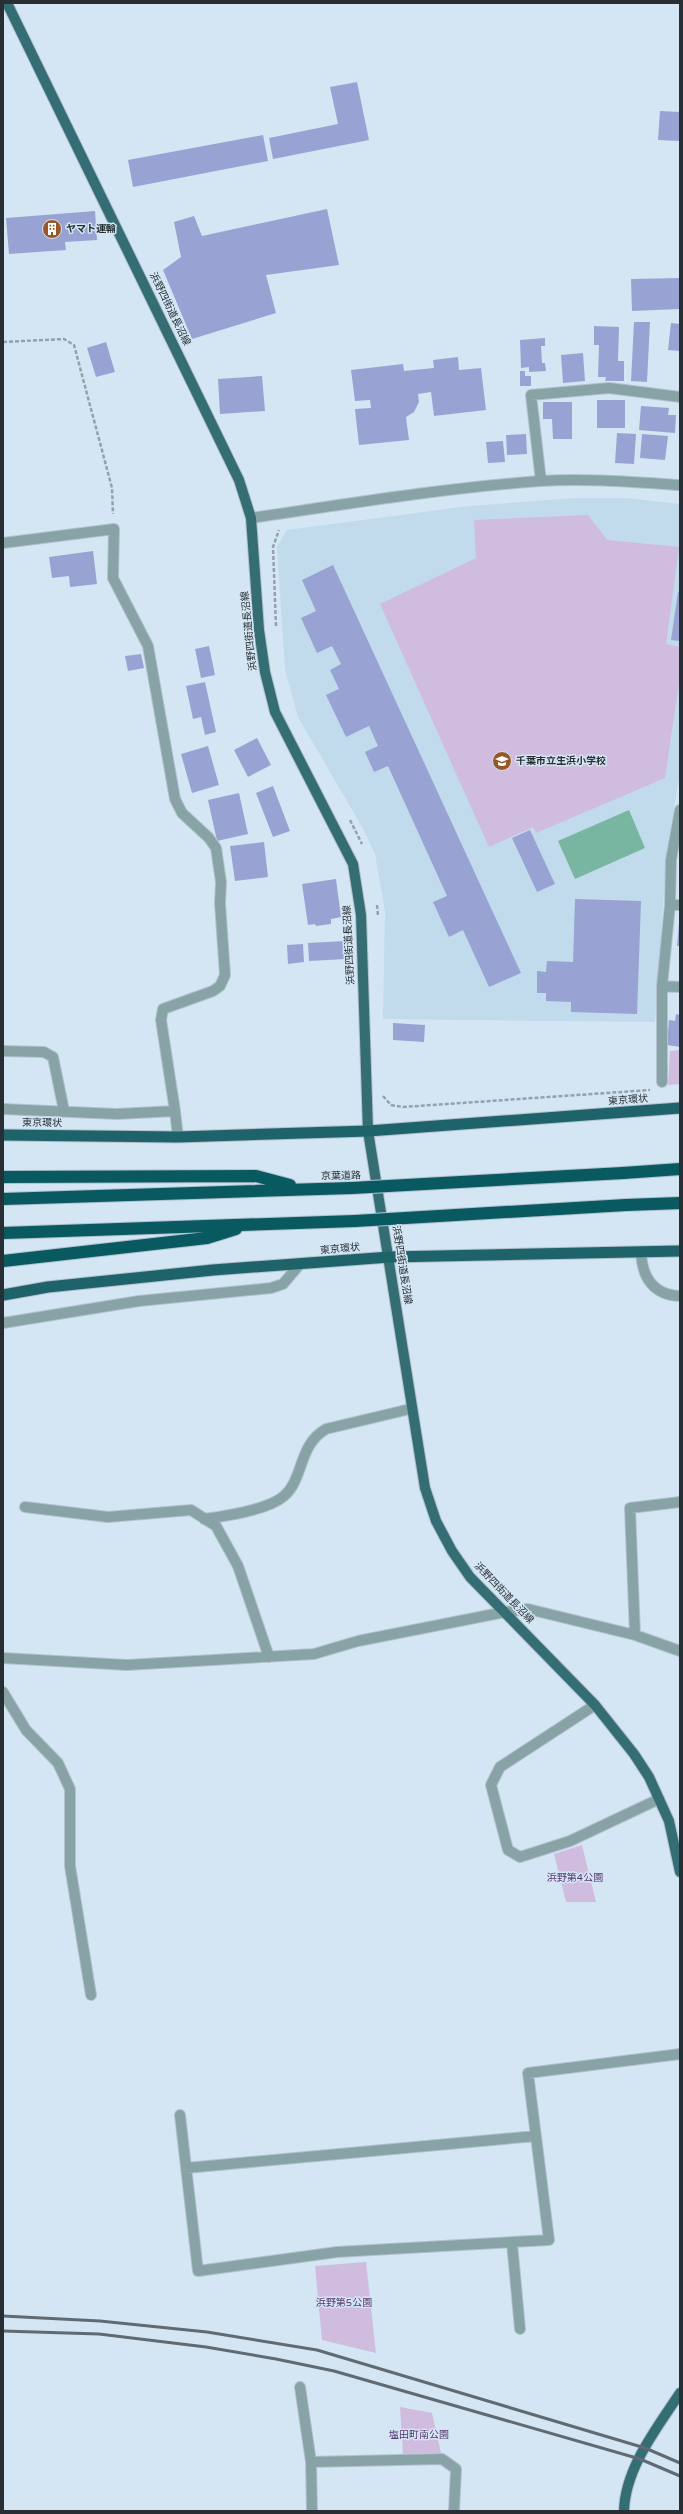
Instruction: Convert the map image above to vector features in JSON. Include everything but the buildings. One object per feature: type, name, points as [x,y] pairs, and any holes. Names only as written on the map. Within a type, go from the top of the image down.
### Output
[{"type":"highway","name":"東京環状","points":[[3,1134],[178,1137],[368,1131],[680,1108]]},
{"type":"highway","name":"京葉道路","points":[[3,1199],[352,1188],[680,1169]]},
{"type":"highway","points":[[3,1177],[256,1176],[302,1189]]},
{"type":"highway","points":[[3,1233],[355,1221],[680,1203]]},
{"type":"highway","points":[[3,1260],[207,1238],[255,1224]]},
{"type":"highway","name":"東京環状","points":[[3,1295],[48,1288],[213,1270],[390,1257],[680,1251]]},
{"type":"main road","name":"浜野四街道長沼線","points":[[7,3],[239,480],[251,518],[259,630],[265,672],[275,712],[353,864],[361,915],[368,1131],[390,1257],[410,1409],[425,1488],[436,1521],[452,1551],[470,1577],[595,1705],[634,1754],[649,1777],[669,1821],[680,1871]]},
{"type":"main road","points":[[624,2511],[630,2482],[649,2439],[680,2393]]},
{"type":"street","points":[[541,481],[531,395],[609,388],[680,397]]},
{"type":"street","points":[[251,518],[434,492],[541,481],[631,482],[680,485]]},
{"type":"street","points":[[3,543],[114,529],[113,578],[148,646],[175,799],[182,813],[209,838],[216,848],[221,882],[220,903],[225,975],[220,986],[213,991],[162,1009],[160,1020],[178,1137]]},
{"type":"street","points":[[659,1086],[662,986],[675,905],[671,860],[680,810]]},
{"type":"street","points":[[662,986],[680,987]]},
{"type":"street","points":[[3,1051],[44,1052],[53,1056],[64,1111]]},
{"type":"street","points":[[3,1109],[117,1114],[175,1112]]},
{"type":"street","points":[[641,1252],[641,1269],[647,1279],[656,1288],[672,1296],[680,1296]]},
{"type":"street","points":[[3,1323],[139,1301],[271,1288],[283,1284],[300,1264]]},
{"type":"street","points":[[204,1518],[235,1515],[284,1496],[292,1483],[309,1445],[316,1435],[326,1429],[410,1409]]},
{"type":"street","points":[[635,1635],[630,1508],[680,1502]]},
{"type":"street","points":[[25,1507],[108,1517],[191,1510],[216,1526],[238,1566],[269,1656]]},
{"type":"street","points":[[3,1658],[127,1665],[314,1654],[358,1641],[505,1612],[528,1610],[635,1635],[680,1651]]},
{"type":"street","points":[[3,1692],[26,1730],[58,1763],[70,1789],[70,1866],[92,1995]]},
{"type":"street","points":[[595,1705],[500,1767],[491,1785],[508,1850],[520,1857],[570,1842],[659,1799]]},
{"type":"street","points":[[180,2115],[198,2271],[337,2252],[549,2240],[528,2073],[680,2054]]},
{"type":"street","points":[[186,2168],[536,2136]]},
{"type":"street","points":[[512,2243],[520,2329]]},
{"type":"street","points":[[300,2388],[311,2462],[312,2511]]},
{"type":"street","points":[[311,2462],[442,2459],[456,2469],[454,2511]]},
{"type":"path","points":[[3,342],[64,339],[74,344],[112,488],[114,529]]},
{"type":"path","points":[[276,628],[273,547],[276,536],[281,528]]},
{"type":"path","points":[[347,816],[359,836],[364,849]]},
{"type":"path","points":[[376,898],[378,920]]},
{"type":"path","points":[[380,1090],[384,1098],[392,1105],[403,1107],[659,1086]]},
{"type":"shaded area","name":"千葉市立生浜小学校","points":[[576,498],[627,498],[680,504],[680,773],[667,847],[655,1022],[383,1019],[385,911],[375,854],[362,827],[298,717],[285,669],[277,546],[287,530],[469,506]]},
{"type":"shaded area","points":[[629,810],[645,848],[575,879],[558,841]]},
{"type":"green space","points":[[588,515],[607,540],[679,547],[666,644],[680,647],[680,676],[665,778],[536,833],[533,827],[489,847],[380,604],[476,558],[474,520]]},
{"type":"green space","points":[[680,1050],[680,1084],[668,1085],[670,1051]]},
{"type":"green space","name":"浜野第4公園","points":[[582,1845],[596,1902],[566,1902],[554,1854]]},
{"type":"green space","name":"浜野第5公園","points":[[366,2262],[376,2353],[322,2340],[315,2266]]},
{"type":"green space","name":"塩田町南公園","points":[[400,2407],[432,2413],[441,2453],[403,2454]]},
{"type":"railway","points":[[3,2316],[100,2321],[207,2332],[317,2350],[645,2448],[680,2463]]},
{"type":"railway","points":[[3,2331],[99,2334],[206,2347],[334,2371],[640,2459],[680,2476]]},
{"type":"place","name":"ヤマト運輸","points":[[52,229]]},
{"type":"place","name":"千葉市立生浜小学校","points":[[502,761]]}]
